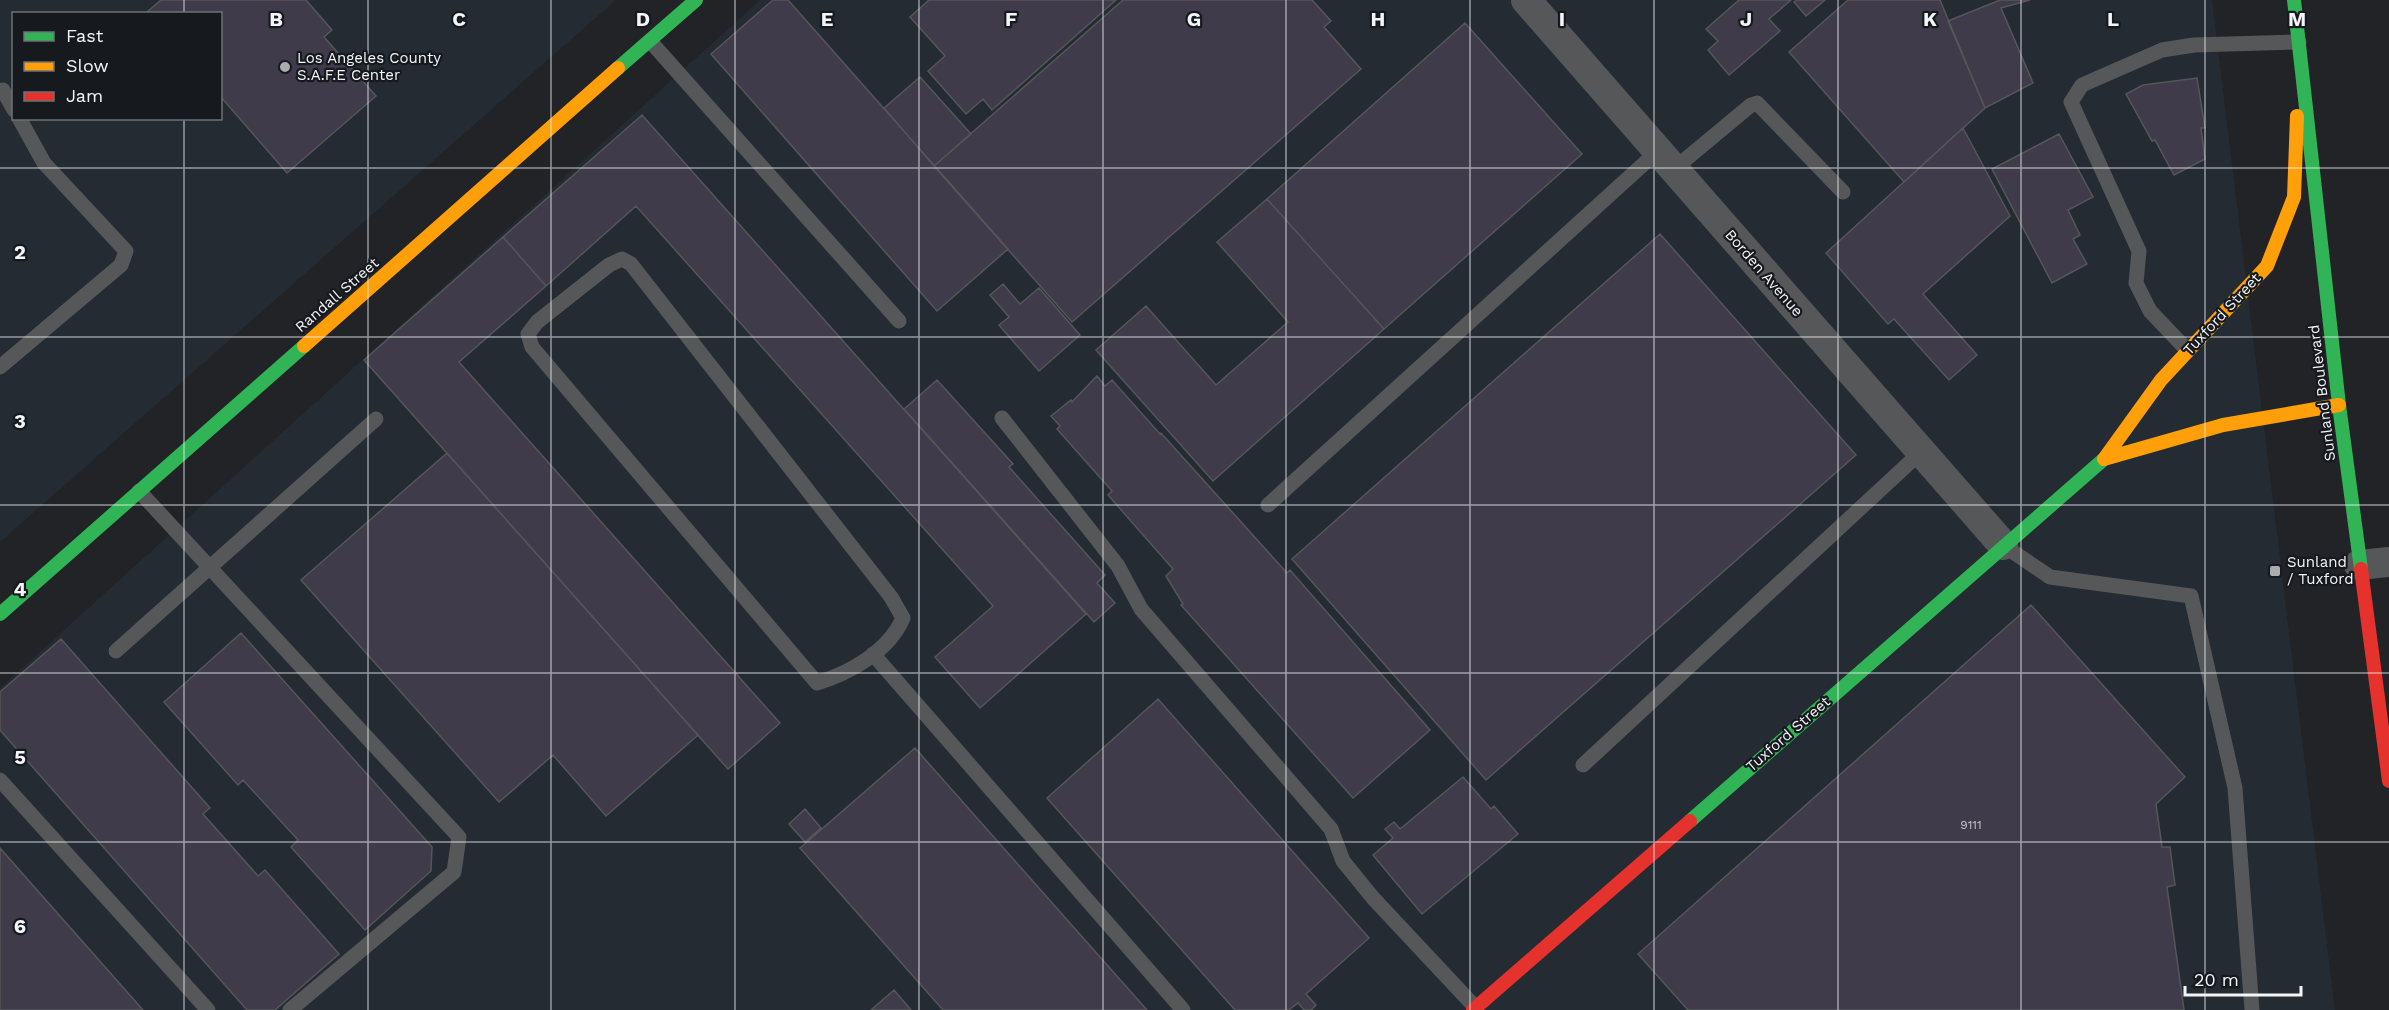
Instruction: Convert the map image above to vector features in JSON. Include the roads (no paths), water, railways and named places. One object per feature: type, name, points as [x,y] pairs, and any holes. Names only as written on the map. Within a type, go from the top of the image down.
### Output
[{"type":"street","name":"Randall Street","points":[[0,614],[696,0]]},
{"type":"street","name":"Borden Avenue","points":[[1526,0],[2003,545]]},
{"type":"street","name":"Sunland Boulevard","points":[[2294,0],[2339,405],[2389,781]]},
{"type":"street","name":"Tuxford Street","points":[[1475,1009],[2104,459],[2161,380],[2267,266],[2294,197],[2299,42]]},
{"type":"street","name":"Tuxford Street","points":[[2104,459],[2223,425],[2339,405]]},
{"type":"street","points":[[2359,565],[2389,562]]},
{"type":"lane","points":[[650,41],[899,321]]},
{"type":"lane","points":[[2188,351],[2150,311],[2136,283],[2139,252],[2071,102],[2082,85],[2162,50],[2194,45],[2299,42]]},
{"type":"lane","points":[[1,86],[12,106]]},
{"type":"lane","points":[[1268,505],[1666,160],[1751,105],[1757,103],[1843,192]]},
{"type":"lane","points":[[0,367],[121,265],[126,252],[44,163],[19,120]]},
{"type":"lane","points":[[622,259],[631,264],[891,597],[903,618],[897,633],[873,654],[837,677],[817,682],[532,347],[528,334],[537,322],[609,265],[622,259]]},
{"type":"lane","points":[[1002,418],[1118,566],[1141,609],[1331,829],[1342,861],[1475,1009]]},
{"type":"lane","points":[[116,651],[376,419]]},
{"type":"lane","points":[[1583,765],[1921,452]]},
{"type":"lane","points":[[139,491],[459,837],[454,872],[290,1010]]},
{"type":"lane","points":[[2003,545],[2050,578],[2191,596],[2235,788],[2252,1010]]},
{"type":"lane","points":[[873,654],[1183,1010]]},
{"type":"lane","points":[[0,780],[208,1010]]},
{"type":"place","name":"Los Angeles County S.A.F.E Center","points":[[285,67]]},
{"type":"place","name":"Sunland / Tuxford","points":[[2275,571]]}]
